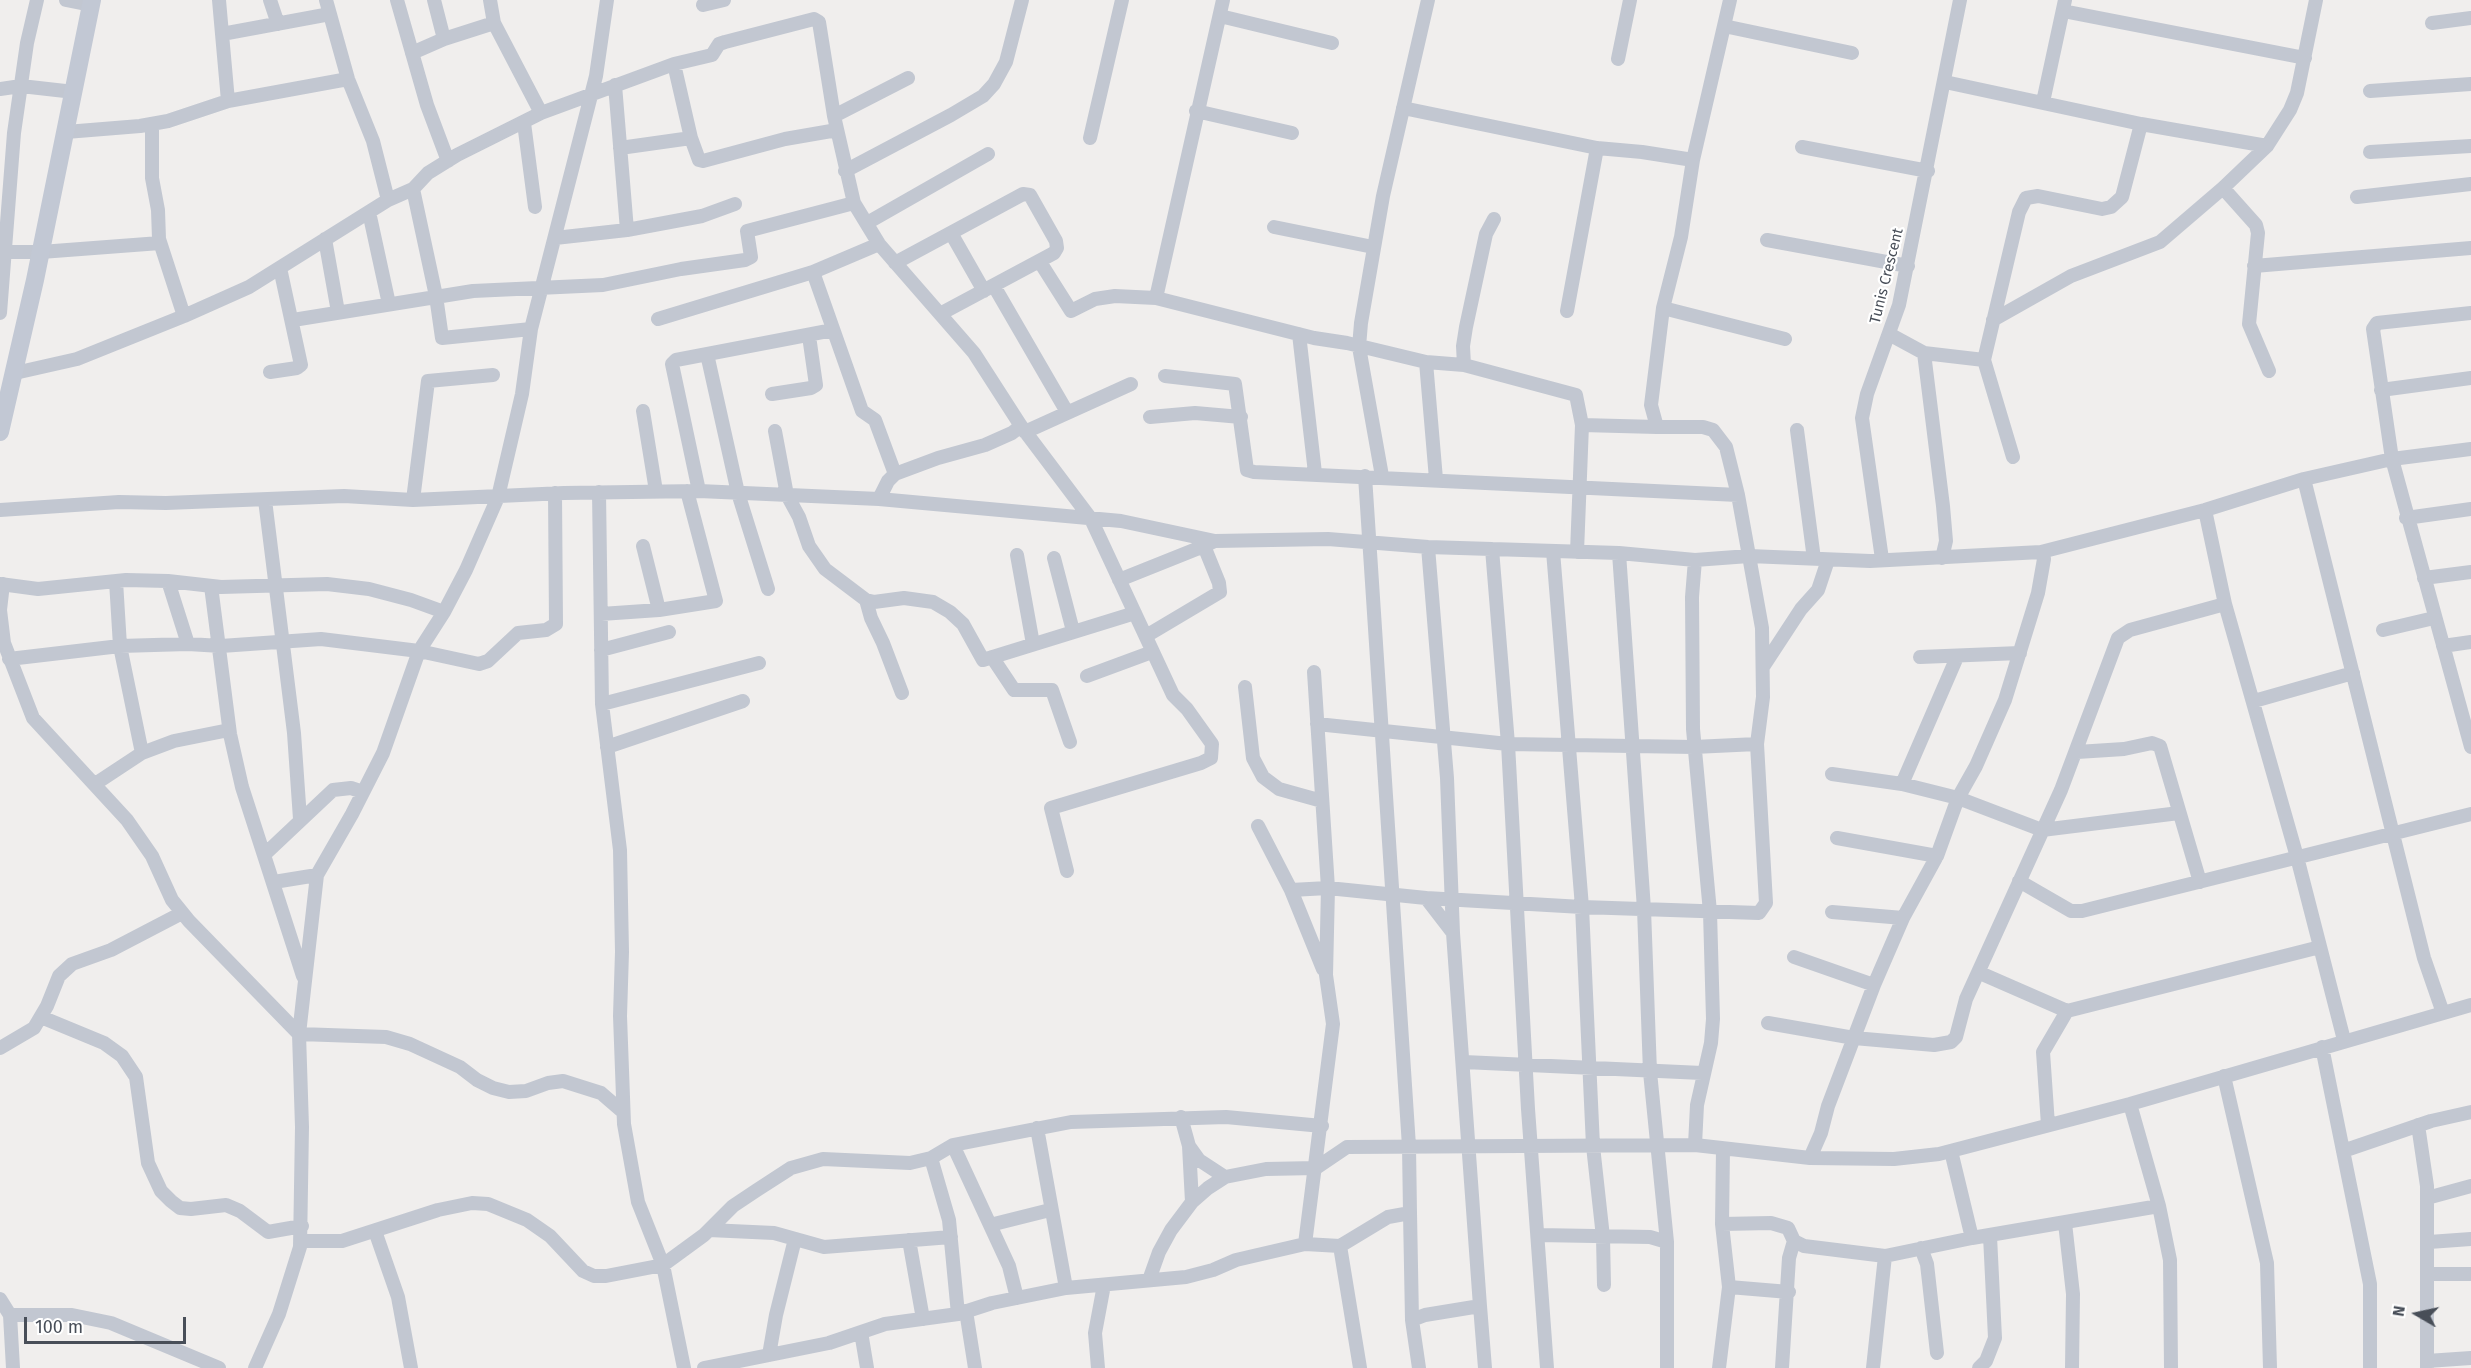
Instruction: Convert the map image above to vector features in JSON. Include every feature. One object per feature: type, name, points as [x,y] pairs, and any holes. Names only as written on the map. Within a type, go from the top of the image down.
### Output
[{"type":"street","points":[[0,313],[8,196],[21,86],[37,0]]},
{"type":"street","points":[[0,432],[41,252],[92,2],[66,0]]},
{"type":"street","points":[[219,0],[228,101]]},
{"type":"street","points":[[270,0],[278,24]]},
{"type":"street","points":[[326,0],[348,79],[373,141],[388,200]]},
{"type":"street","points":[[397,0],[410,38],[427,105],[448,161]]},
{"type":"street","points":[[434,0],[444,39]]},
{"type":"street","points":[[490,0],[494,23],[541,113]]},
{"type":"street","points":[[255,1368],[279,1314],[301,1241],[299,1034],[316,874],[330,855],[383,753],[419,651],[444,612],[498,497],[522,394],[531,329],[600,54],[607,0]]},
{"type":"street","points":[[703,6],[724,0]]},
{"type":"street","points":[[845,171],[982,96],[994,84],[1006,62],[1022,0]]},
{"type":"street","points":[[1090,138],[1122,0]]},
{"type":"street","points":[[1156,298],[1196,111],[1223,0]]},
{"type":"street","points":[[1382,476],[1359,347],[1372,247],[1428,0]]},
{"type":"street","points":[[1618,59],[1630,0]]},
{"type":"street","points":[[1657,427],[1652,405],[1652,382],[1663,308],[1681,237],[1693,160],[1730,0]]},
{"type":"street","name":"Tunis Crescent","points":[[1882,559],[1862,418],[1867,394],[1889,334],[1908,266],[1960,0]]},
{"type":"street","points":[[1993,320],[2071,276],[2160,242],[2223,188],[2267,146],[2290,110],[2305,58],[2316,0]]},
{"type":"street","points":[[2043,102],[2064,5],[2305,58]]},
{"type":"street","points":[[222,34],[330,14]]},
{"type":"street","points":[[1220,16],[1332,43]]},
{"type":"street","points":[[2432,23],[2471,18]]},
{"type":"street","points":[[15,373],[77,359],[249,287],[388,200],[413,189],[428,173],[448,161],[541,113],[674,64],[712,55],[719,44],[814,19],[819,22],[835,123],[854,203],[879,244],[974,353],[1023,429],[1091,519],[1173,695],[1187,709],[1212,744],[1211,758],[1051,808],[1067,871]]},
{"type":"street","points":[[412,53],[444,39],[494,23]]},
{"type":"street","points":[[1724,27],[1852,53]]},
{"type":"street","points":[[674,64],[692,138],[699,160],[703,162],[835,123],[908,78]]},
{"type":"street","points":[[66,132],[152,124],[228,101],[348,79]]},
{"type":"street","points":[[1945,82],[2141,124],[2267,146]]},
{"type":"street","points":[[2370,91],[2471,84]]},
{"type":"street","points":[[615,85],[627,230]]},
{"type":"street","points":[[0,89],[21,86],[74,92]]},
{"type":"street","points":[[1403,108],[1597,148],[1693,160]]},
{"type":"street","points":[[1196,111],[1292,133]]},
{"type":"street","points":[[524,123],[535,207]]},
{"type":"street","points":[[152,124],[153,178],[160,243],[184,316]]},
{"type":"street","points":[[2013,457],[1984,360],[2019,212],[2026,198],[2038,196],[2102,209],[2111,207],[2122,197],[2141,124]]},
{"type":"street","points":[[620,148],[692,138]]},
{"type":"street","points":[[2370,152],[2471,146]]},
{"type":"street","points":[[1802,147],[1928,171]]},
{"type":"street","points":[[1567,311],[1597,148]]},
{"type":"street","points":[[867,223],[988,154]]},
{"type":"street","points":[[2357,197],[2471,184]]},
{"type":"street","points":[[2223,188],[2256,225],[2258,233],[2248,324],[2269,371]]},
{"type":"street","points":[[413,189],[436,296],[442,338],[531,329]]},
{"type":"street","points":[[895,263],[1023,194],[1030,195],[1058,248],[1040,262],[940,314]]},
{"type":"street","points":[[293,320],[473,291],[603,285],[681,269],[751,259],[747,231],[854,203]]},
{"type":"street","points":[[555,238],[627,230],[702,216],[735,204]]},
{"type":"street","points":[[369,212],[389,304]]},
{"type":"street","points":[[1464,365],[1463,346],[1466,327],[1486,234],[1494,219]]},
{"type":"street","points":[[1274,227],[1372,247]]},
{"type":"street","points":[[951,233],[1067,412]]},
{"type":"street","points":[[325,239],[338,312]]},
{"type":"street","points":[[1767,240],[1908,266]]},
{"type":"street","points":[[3,252],[41,252],[160,243]]},
{"type":"street","points":[[658,319],[813,272],[879,244]]},
{"type":"street","points":[[2254,266],[2471,248]]},
{"type":"street","points":[[1040,262],[1071,312],[1095,299],[1115,296],[1156,298],[1299,334],[1426,362],[1464,365],[1576,395],[1582,425],[1577,552]]},
{"type":"street","points":[[270,372],[297,368],[301,365],[280,268]]},
{"type":"street","points":[[813,272],[862,411],[875,420],[895,474]]},
{"type":"street","points":[[1663,308],[1785,339]]},
{"type":"street","points":[[2471,312],[2374,325],[2373,335],[2392,459],[2406,518],[2471,747]]},
{"type":"street","points":[[601,614],[659,610],[716,601],[693,491],[672,364],[676,360],[833,330]]},
{"type":"street","points":[[1299,334],[1315,473]]},
{"type":"street","points":[[1889,334],[1923,352],[1984,360]]},
{"type":"street","points":[[772,394],[816,385],[808,336]]},
{"type":"street","points":[[1923,352],[1943,506],[1946,558]]},
{"type":"street","points":[[707,354],[738,494],[768,589]]},
{"type":"street","points":[[1426,362],[1436,479]]},
{"type":"street","points":[[413,500],[428,381],[493,375]]},
{"type":"street","points":[[1165,376],[1235,384],[1247,470],[1738,495]]},
{"type":"street","points":[[2381,390],[2471,378]]},
{"type":"street","points":[[879,499],[895,474],[938,458],[985,445],[1131,384]]},
{"type":"street","points":[[643,411],[656,491]]},
{"type":"street","points":[[1150,417],[1195,413],[1241,417]]},
{"type":"street","points":[[1291,890],[1328,888],[1426,898],[1582,908],[1710,912],[1759,913],[1766,903],[1757,744],[1763,667],[1761,628],[1738,495],[1726,447],[1713,430],[1703,427],[1582,425]]},
{"type":"street","points":[[1763,667],[1801,609],[1818,590],[1821,560],[1797,430]]},
{"type":"street","points":[[775,431],[787,495],[800,517],[809,546],[825,569],[866,600],[874,602],[904,598],[933,602],[950,612],[963,624],[982,660],[1135,613]]},
{"type":"street","points":[[0,510],[72,504],[344,496],[413,500],[555,493],[693,491],[879,499],[1121,521],[1210,543],[1328,539],[1428,547],[1619,553],[1695,560],[1749,556],[1821,560],[1946,558],[1969,554],[2041,552],[2205,510],[2304,479],[2392,459],[2471,449]]},
{"type":"street","points":[[1365,476],[1409,1146],[1412,1320],[1419,1368]]},
{"type":"street","points":[[2304,479],[2424,958],[2442,1013]]},
{"type":"street","points":[[599,492],[602,704],[620,850],[622,952],[620,1016],[623,1112],[627,1149],[638,1202],[663,1265],[684,1368]]},
{"type":"street","points":[[9,659],[120,646],[188,644],[221,646],[321,639],[419,651],[479,664],[488,661],[518,633],[554,628],[555,493]]},
{"type":"street","points":[[265,500],[294,733],[300,819]]},
{"type":"street","points":[[2406,518],[2471,508]]},
{"type":"street","points":[[2205,510],[2225,604],[2297,857],[2344,1040]]},
{"type":"street","points":[[1119,580],[1210,543]]},
{"type":"street","points":[[1146,636],[1220,592],[1210,543]]},
{"type":"street","points":[[643,546],[659,610]]},
{"type":"street","points":[[1428,547],[1444,736],[1453,933],[1485,1368]]},
{"type":"street","points":[[1492,549],[1508,744],[1531,1148],[1547,1368]]},
{"type":"street","points":[[1553,551],[1582,908],[1593,1146],[1603,1236],[1604,1285]]},
{"type":"street","points":[[1810,1158],[1821,1134],[1828,1106],[1874,985],[1903,918],[1937,856],[1958,798],[1976,766],[2005,700],[2038,593],[2044,559],[2041,552]]},
{"type":"street","points":[[1619,553],[1644,909],[1650,1072],[1667,1242],[1667,1368]]},
{"type":"street","points":[[1017,555],[1033,644]]},
{"type":"street","points":[[1054,558],[1072,631]]},
{"type":"street","points":[[1695,560],[1692,609],[1694,747],[1710,912],[1713,1019],[1711,1042],[1702,1073],[1701,1145]]},
{"type":"street","points":[[2424,578],[2471,572]]},
{"type":"street","points":[[444,612],[369,589],[327,584],[211,586],[168,581],[116,581],[38,589],[1,584],[0,610],[4,643],[33,718],[127,820],[152,856],[172,900],[182,913],[222,958],[299,1034],[386,1037],[410,1044],[460,1067],[477,1080],[493,1088],[509,1092],[526,1091],[563,1081],[601,1093],[623,1112]]},
{"type":"street","points":[[116,581],[120,646],[142,753]]},
{"type":"street","points":[[168,581],[188,644]]},
{"type":"street","points":[[211,586],[221,646],[230,730],[242,787],[274,882],[297,964],[304,978]]},
{"type":"street","points":[[866,600],[871,618],[884,643],[902,693]]},
{"type":"street","points":[[1768,1023],[1854,1038],[1947,1045],[1956,1037],[1966,999],[1980,973],[2077,752],[2118,638],[2130,630],[2225,604]]},
{"type":"street","points":[[2383,630],[2434,618]]},
{"type":"street","points":[[601,650],[669,632]]},
{"type":"street","points":[[2443,646],[2471,642]]},
{"type":"street","points":[[1087,675],[1152,652]]},
{"type":"street","points":[[1920,657],[1957,657],[2020,652]]},
{"type":"street","points":[[992,657],[1014,690],[1052,690],[1070,742]]},
{"type":"street","points":[[1902,784],[1957,657]]},
{"type":"street","points":[[602,704],[759,663]]},
{"type":"street","points":[[1305,1244],[1322,1126],[1333,1024],[1326,975],[1328,888],[1314,672]]},
{"type":"street","points":[[2254,701],[2354,673]]},
{"type":"street","points":[[1245,687],[1253,758],[1263,777],[1279,789],[1322,801]]},
{"type":"street","points":[[608,747],[743,701]]},
{"type":"street","points":[[1317,724],[1508,744],[1694,747],[1757,744]]},
{"type":"street","points":[[95,784],[142,753],[174,741],[230,730]]},
{"type":"street","points":[[2077,752],[2124,749],[2152,743],[2160,746],[2200,882]]},
{"type":"street","points":[[1832,774],[1902,784],[1958,798],[2042,830],[2179,813]]},
{"type":"street","points":[[264,855],[333,790],[351,788],[363,792]]},
{"type":"street","points":[[2019,881],[2071,912],[2082,911],[2471,814]]},
{"type":"street","points":[[1258,826],[1291,890],[1326,975]]},
{"type":"street","points":[[1837,838],[1937,856]]},
{"type":"street","points":[[274,882],[316,874]]},
{"type":"street","points":[[1426,898],[1453,933]]},
{"type":"street","points":[[1832,912],[1903,918]]},
{"type":"street","points":[[0,1048],[34,1028],[59,976],[72,964],[111,950],[182,913]]},
{"type":"street","points":[[1980,973],[2067,1011],[2320,947]]},
{"type":"street","points":[[1794,957],[1874,985]]},
{"type":"street","points":[[1149,1280],[1159,1252],[1192,1202],[1225,1177],[1266,1169],[1316,1168],[1347,1147],[1531,1148],[1701,1145],[1810,1158],[1894,1159],[1952,1151],[2130,1104],[2471,1005]]},
{"type":"street","points":[[2048,1125],[2043,1052],[2067,1011]]},
{"type":"street","points":[[41,1017],[104,1043],[122,1056],[136,1077],[148,1163],[161,1191],[171,1201],[180,1208],[191,1209],[226,1205],[240,1211],[268,1232],[302,1226]]},
{"type":"street","points":[[2322,1047],[2370,1284],[2370,1368]]},
{"type":"street","points":[[1464,1062],[1702,1073]]},
{"type":"street","points":[[2224,1076],[2267,1263],[2270,1368]]},
{"type":"street","points":[[2130,1104],[2159,1206],[2170,1260],[2171,1368]]},
{"type":"street","points":[[2343,1151],[2418,1125],[2471,1112]]},
{"type":"street","points":[[301,1241],[342,1241],[438,1210],[472,1203],[488,1204],[527,1220],[550,1236],[583,1271],[594,1276],[635,1272],[663,1265],[709,1230],[733,1206],[791,1168],[823,1159],[910,1163],[932,1158],[954,1145],[1071,1122],[1135,1121],[1180,1117],[1250,1118],[1322,1126]]},
{"type":"street","points":[[1180,1117],[1189,1146],[1192,1202]]},
{"type":"street","points":[[2418,1125],[2427,1198],[2429,1242],[2427,1365],[2471,1358]]},
{"type":"street","points":[[1037,1128],[1050,1210],[1066,1288]]},
{"type":"street","points":[[954,1145],[1009,1266],[1017,1298]]},
{"type":"street","points":[[1189,1146],[1204,1165],[1225,1177]]},
{"type":"street","points":[[1719,1368],[1729,1287],[1722,1224],[1723,1149]]},
{"type":"street","points":[[1952,1151],[1972,1238]]},
{"type":"street","points":[[932,1158],[949,1220],[962,1313],[975,1368]]},
{"type":"street","points":[[2427,1198],[2471,1186]]},
{"type":"street","points":[[1722,1224],[1771,1223],[1788,1228],[1794,1241],[1804,1246],[1885,1256],[1972,1238],[2159,1206]]},
{"type":"street","points":[[990,1225],[1050,1210]]},
{"type":"street","points":[[704,1368],[829,1343],[885,1324],[962,1313],[1066,1288],[1186,1277],[1213,1270],[1236,1260],[1305,1244],[1340,1246],[1388,1217],[1410,1213]]},
{"type":"street","points":[[2065,1223],[2073,1294],[2072,1368]]},
{"type":"street","points":[[709,1230],[774,1233],[824,1247],[951,1237]]},
{"type":"street","points":[[375,1231],[398,1297],[411,1368]]},
{"type":"street","points":[[1538,1235],[1650,1237],[1667,1242]]},
{"type":"street","points":[[1979,1368],[1986,1361],[1995,1338],[1990,1236]]},
{"type":"street","points":[[770,1355],[776,1315],[795,1239]]},
{"type":"street","points":[[2429,1242],[2471,1239]]},
{"type":"street","points":[[909,1240],[923,1319]]},
{"type":"street","points":[[1782,1368],[1789,1292],[1789,1258],[1794,1241]]},
{"type":"street","points":[[1340,1246],[1360,1368]]},
{"type":"street","points":[[1921,1248],[1927,1264],[1937,1353]]},
{"type":"street","points":[[1873,1368],[1885,1256]]},
{"type":"street","points":[[2427,1274],[2471,1274]]},
{"type":"street","points":[[1098,1368],[1095,1333],[1104,1285]]},
{"type":"street","points":[[1729,1287],[1789,1292]]},
{"type":"street","points":[[0,1299],[10,1315],[14,1368]]},
{"type":"street","points":[[1412,1320],[1425,1315],[1480,1306]]},
{"type":"street","points":[[10,1315],[72,1316],[111,1323],[219,1368]]},
{"type":"street","points":[[861,1332],[867,1368]]}]
